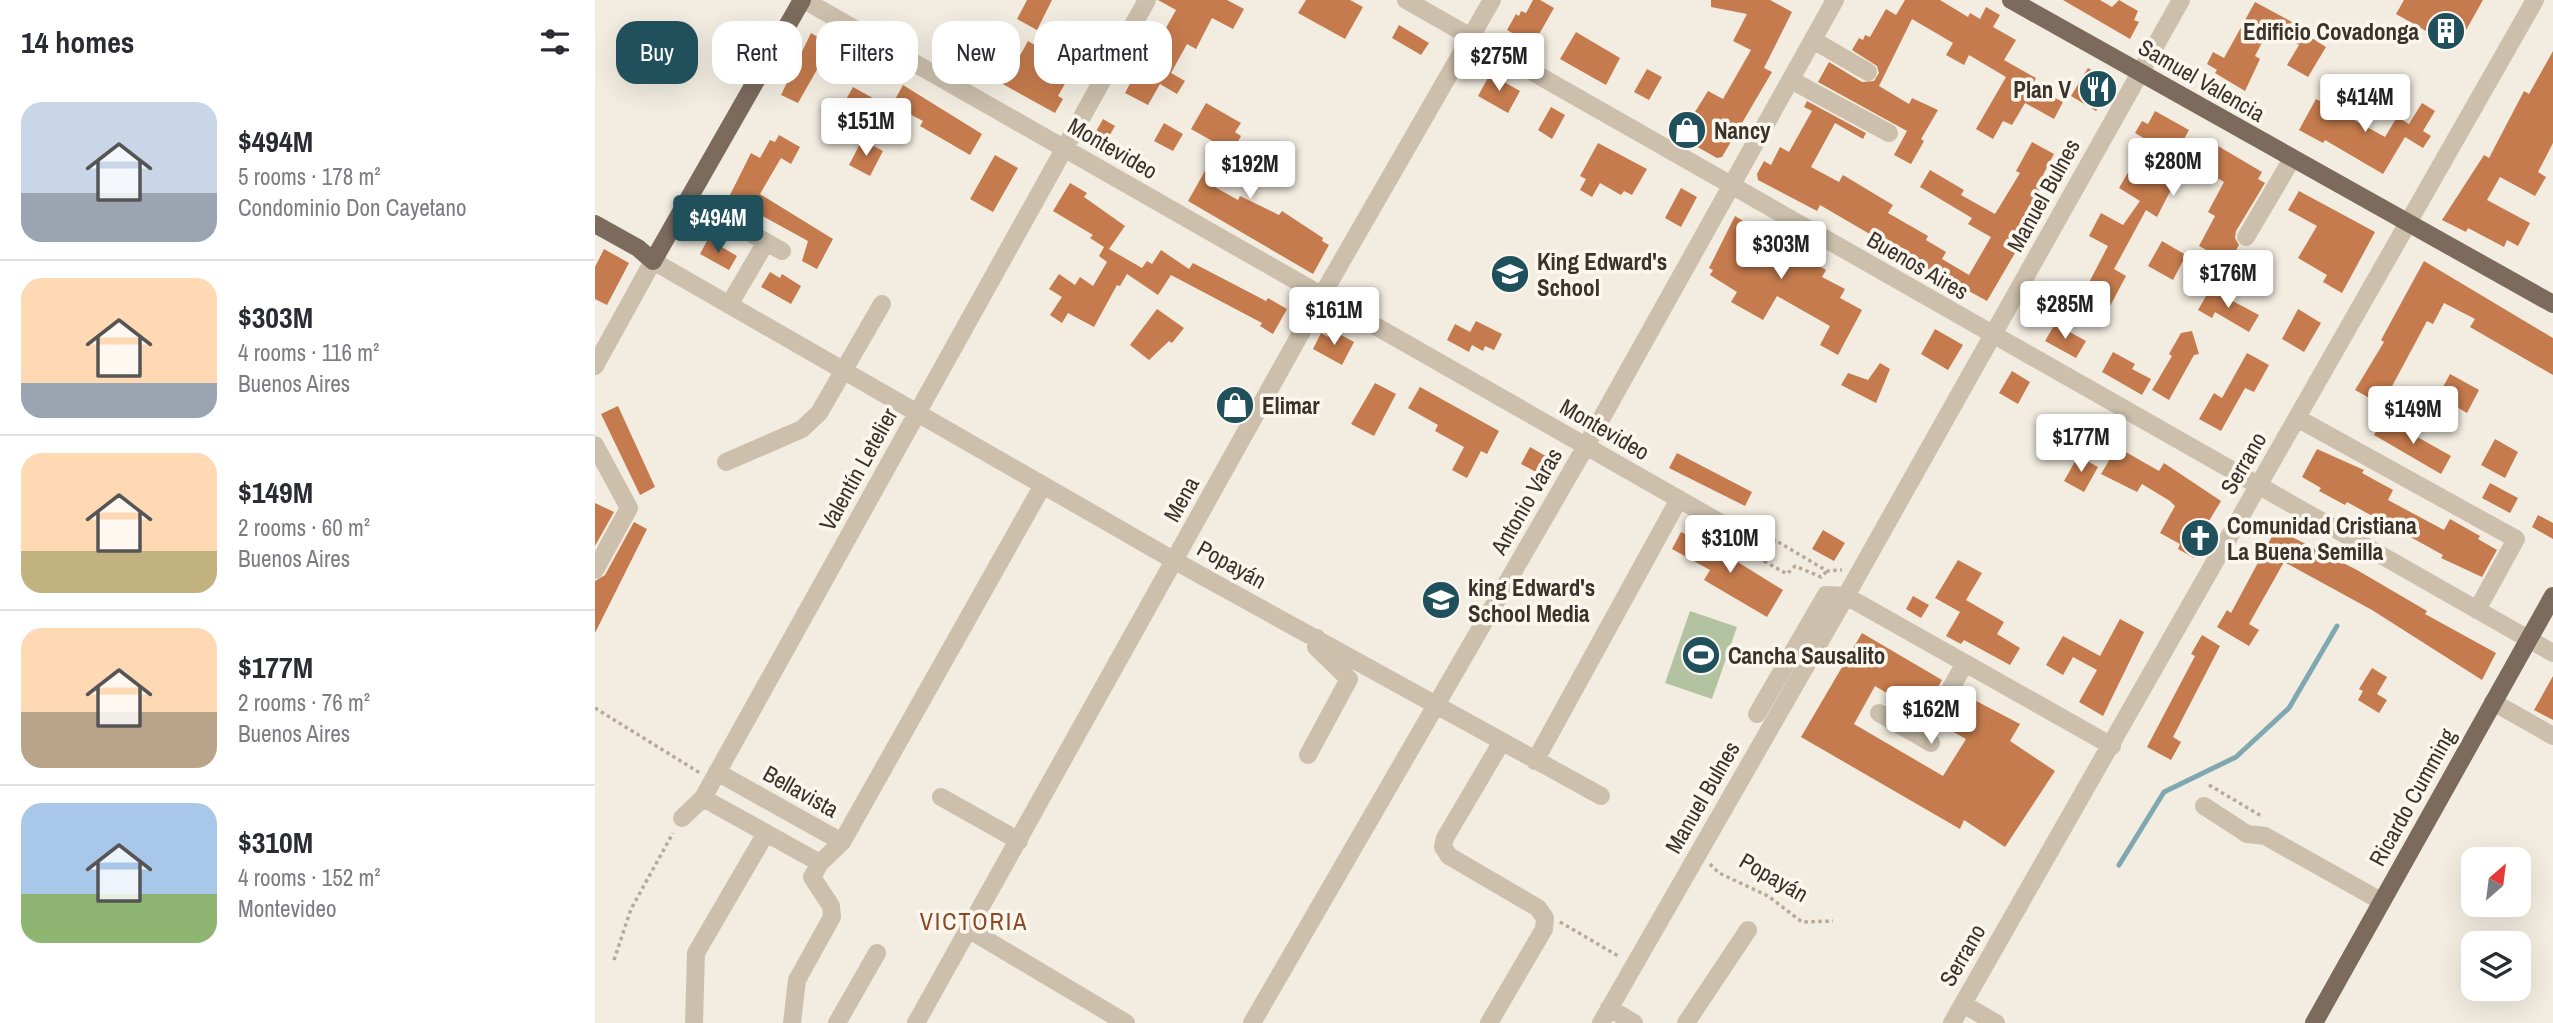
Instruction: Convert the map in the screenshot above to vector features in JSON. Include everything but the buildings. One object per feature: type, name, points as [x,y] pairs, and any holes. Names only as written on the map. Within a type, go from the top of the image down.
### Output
[{"type":"main road","points":[[653,261],[803,0]]},
{"type":"main road","name":"Samuel Valencia","points":[[2011,0],[2553,304]]},
{"type":"main road","name":"Popayán","points":[[595,224],[638,248],[653,261]]},
{"type":"main road","name":"Ricardo Cumming","points":[[2314,1023],[2553,596]]},
{"type":"street","name":"Montevideo","points":[[803,0],[1726,526]]},
{"type":"street","name":"Valentín Letelier","points":[[682,818],[703,798],[1147,0]]},
{"type":"street","name":"Buenos Aires","points":[[1406,0],[2553,653]]},
{"type":"street","name":"Mena","points":[[916,1023],[1321,297],[1492,0]]},
{"type":"street","name":"Antonio Varas","points":[[1251,1023],[1586,446],[1835,0]]},
{"type":"street","name":"Manuel Bulnes","points":[[1605,1016],[1846,596],[2181,0]]},
{"type":"street","name":"Serrano","points":[[1952,1023],[2535,0]]},
{"type":"street","points":[[1813,40],[1868,72]]},
{"type":"street","points":[[1791,80],[1889,133]]},
{"type":"street","points":[[2246,237],[2292,159]]},
{"type":"street","points":[[747,231],[782,251]]},
{"type":"street","points":[[729,305],[766,242]]},
{"type":"street","name":"Popayán","points":[[653,261],[1175,561],[1601,796]]},
{"type":"street","points":[[595,366],[653,261]]},
{"type":"street","points":[[726,462],[803,429],[819,413],[882,304]]},
{"type":"street","points":[[2297,418],[2517,540],[2477,610]]},
{"type":"street","points":[[595,445],[629,508],[595,570]]},
{"type":"street","points":[[842,842],[1043,485]]},
{"type":"street","points":[[1535,761],[1679,499]]},
{"type":"street","points":[[1756,714],[1826,595],[1846,596],[2112,746]]},
{"type":"street","points":[[1308,755],[1349,679],[1316,647],[1317,638]]},
{"type":"street","points":[[1879,713],[1928,741],[1965,663]]},
{"type":"street","points":[[2493,702],[2553,736]]},
{"type":"street","points":[[1489,1023],[1544,929],[1545,918],[1538,908],[1449,856],[1443,847],[1444,838],[1501,743]]},
{"type":"street","name":"Bellavista","points":[[717,772],[842,842],[820,863]]},
{"type":"street","points":[[941,797],[1019,841]]},
{"type":"street","points":[[703,798],[820,863],[812,877],[831,906],[832,918],[796,980],[792,1023]]},
{"type":"street","points":[[2204,806],[2247,834],[2265,836],[2381,901]]},
{"type":"street","points":[[695,1023],[696,953],[766,833]]},
{"type":"street","points":[[968,929],[1126,1023]]},
{"type":"street","points":[[1686,1023],[1748,930]]},
{"type":"street","points":[[837,1023],[877,953]]},
{"type":"street","points":[[1963,1004],[1997,1023]]},
{"type":"street","points":[[1605,1016],[1634,1023]]},
{"type":"path","points":[[1827,571],[1742,519],[1726,526],[1733,541],[1787,574],[1794,566],[1821,577],[1827,571],[1840,569],[1856,578]]},
{"type":"path","points":[[1764,561],[1775,540]]},
{"type":"path","points":[[595,708],[699,773],[717,772]]},
{"type":"path","points":[[2209,785],[2264,818],[2256,822],[2265,836]]},
{"type":"path","points":[[614,960],[631,909],[682,818]]},
{"type":"path","name":"Popayán","points":[[1699,852],[1719,873],[1768,896],[1802,922],[1833,921]]},
{"type":"path","points":[[1538,908],[1634,965]]},
{"type":"green space","name":"Cancha Sausalito","points":[[1690,611],[1737,627],[1712,699],[1665,683]]},
{"type":"waterway","points":[[2119,865],[2164,792],[2236,757],[2289,708],[2337,626]]},
{"type":"place","name":"Edificio Covadonga","points":[[2446,31]]},
{"type":"place","name":"Plan V","points":[[2098,89]]},
{"type":"place","name":"Nancy","points":[[1687,130]]},
{"type":"place","name":"King Edward's School","points":[[1510,274]]},
{"type":"place","name":"Elimar","points":[[1235,405]]},
{"type":"place","name":"Comunidad Cristiana La Buena Semilla","points":[[2200,538]]},
{"type":"place","name":"king Edward's School Media","points":[[1441,600]]},
{"type":"place","name":"Cancha Sausalito","points":[[1701,655]]},
{"type":"district","name":"VICTORIA","points":[[974,921]]}]
